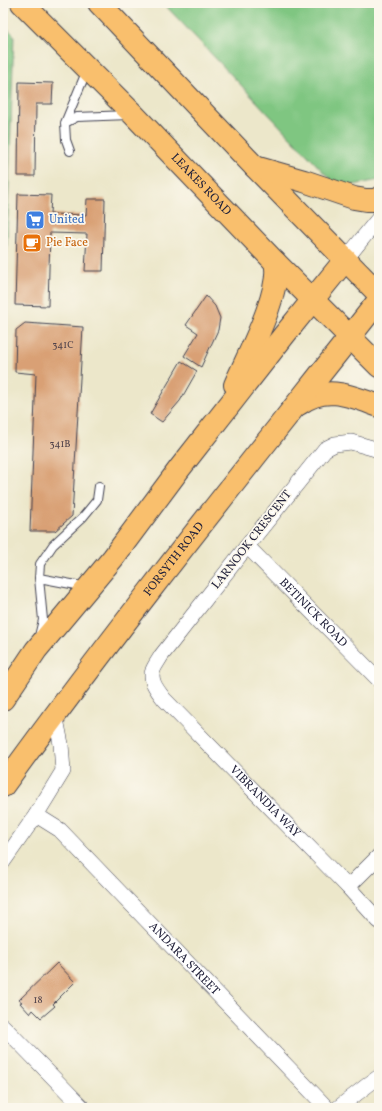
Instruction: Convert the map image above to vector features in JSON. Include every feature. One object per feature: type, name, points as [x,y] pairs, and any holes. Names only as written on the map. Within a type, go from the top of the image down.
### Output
[{"type":"highway","name":"LEAKES ROAD","points":[[22,3],[134,115],[312,301],[379,366]]},
{"type":"highway","points":[[98,3],[379,294]]},
{"type":"highway","points":[[254,166],[354,198],[366,200],[375,200],[379,198]]},
{"type":"highway","points":[[3,699],[36,650],[113,558],[180,468],[284,334],[346,260]]},
{"type":"highway","points":[[220,417],[269,306],[276,280],[275,262]]},
{"type":"highway","name":"FORSYTH ROAD","points":[[3,786],[55,714],[154,585],[379,300]]},
{"type":"highway","points":[[293,409],[306,399],[325,393],[350,396],[379,406]]},
{"type":"street","points":[[346,260],[379,218]]},
{"type":"street","name":"LARNOOK CRESCENT","points":[[152,680],[153,670],[161,656],[325,449],[334,444],[351,442],[379,450]]},
{"type":"street","name":"BETINICK ROAD","points":[[247,546],[379,680]]},
{"type":"street","name":"VIBRANDIA WAY","points":[[152,680],[164,699],[348,887],[379,921]]},
{"type":"street","points":[[3,862],[36,815],[63,771],[61,744],[55,714]]},
{"type":"street","name":"ANDARA STREET","points":[[36,815],[60,830],[326,1108]]},
{"type":"street","points":[[348,887],[379,856]]},
{"type":"street","points":[[3,1026],[83,1108]]},
{"type":"street","points":[[338,1108],[379,1077]]},
{"type":"lane","points":[[70,151],[66,140],[65,123],[88,69]]},
{"type":"lane","points":[[65,123],[77,118],[134,115]]},
{"type":"lane","points":[[36,650],[43,620],[39,578],[40,564],[52,545],[83,517],[97,500],[99,486]]},
{"type":"lane","points":[[39,578],[89,587]]},
{"type":"green space","points":[[163,3],[379,3],[379,180],[348,186],[332,181]]},
{"type":"green space","points":[[3,24],[14,35],[3,359]]},
{"type":"building","points":[[19,82],[53,83],[52,104],[36,104],[35,176],[18,176]]},
{"type":"building","points":[[18,194],[51,195],[50,214],[86,215],[87,199],[105,199],[103,271],[85,271],[87,234],[50,233],[48,306],[15,305]]},
{"type":"building","points":[[206,296],[215,306],[220,318],[218,330],[201,367],[184,356],[198,333],[186,325]]},
{"type":"building","points":[[25,323],[83,327],[72,516],[55,531],[30,531],[36,374],[15,372],[16,330]]},
{"type":"building","points":[[181,361],[197,371],[180,401],[162,422],[150,414]]},
{"type":"building","points":[[57,963],[75,982],[53,1004],[55,1006],[41,1018],[33,1010],[30,1014],[19,1000]]},
{"type":"place","name":"United","points":[[35,220]]},
{"type":"place","name":"Pie Face","points":[[32,243]]}]
